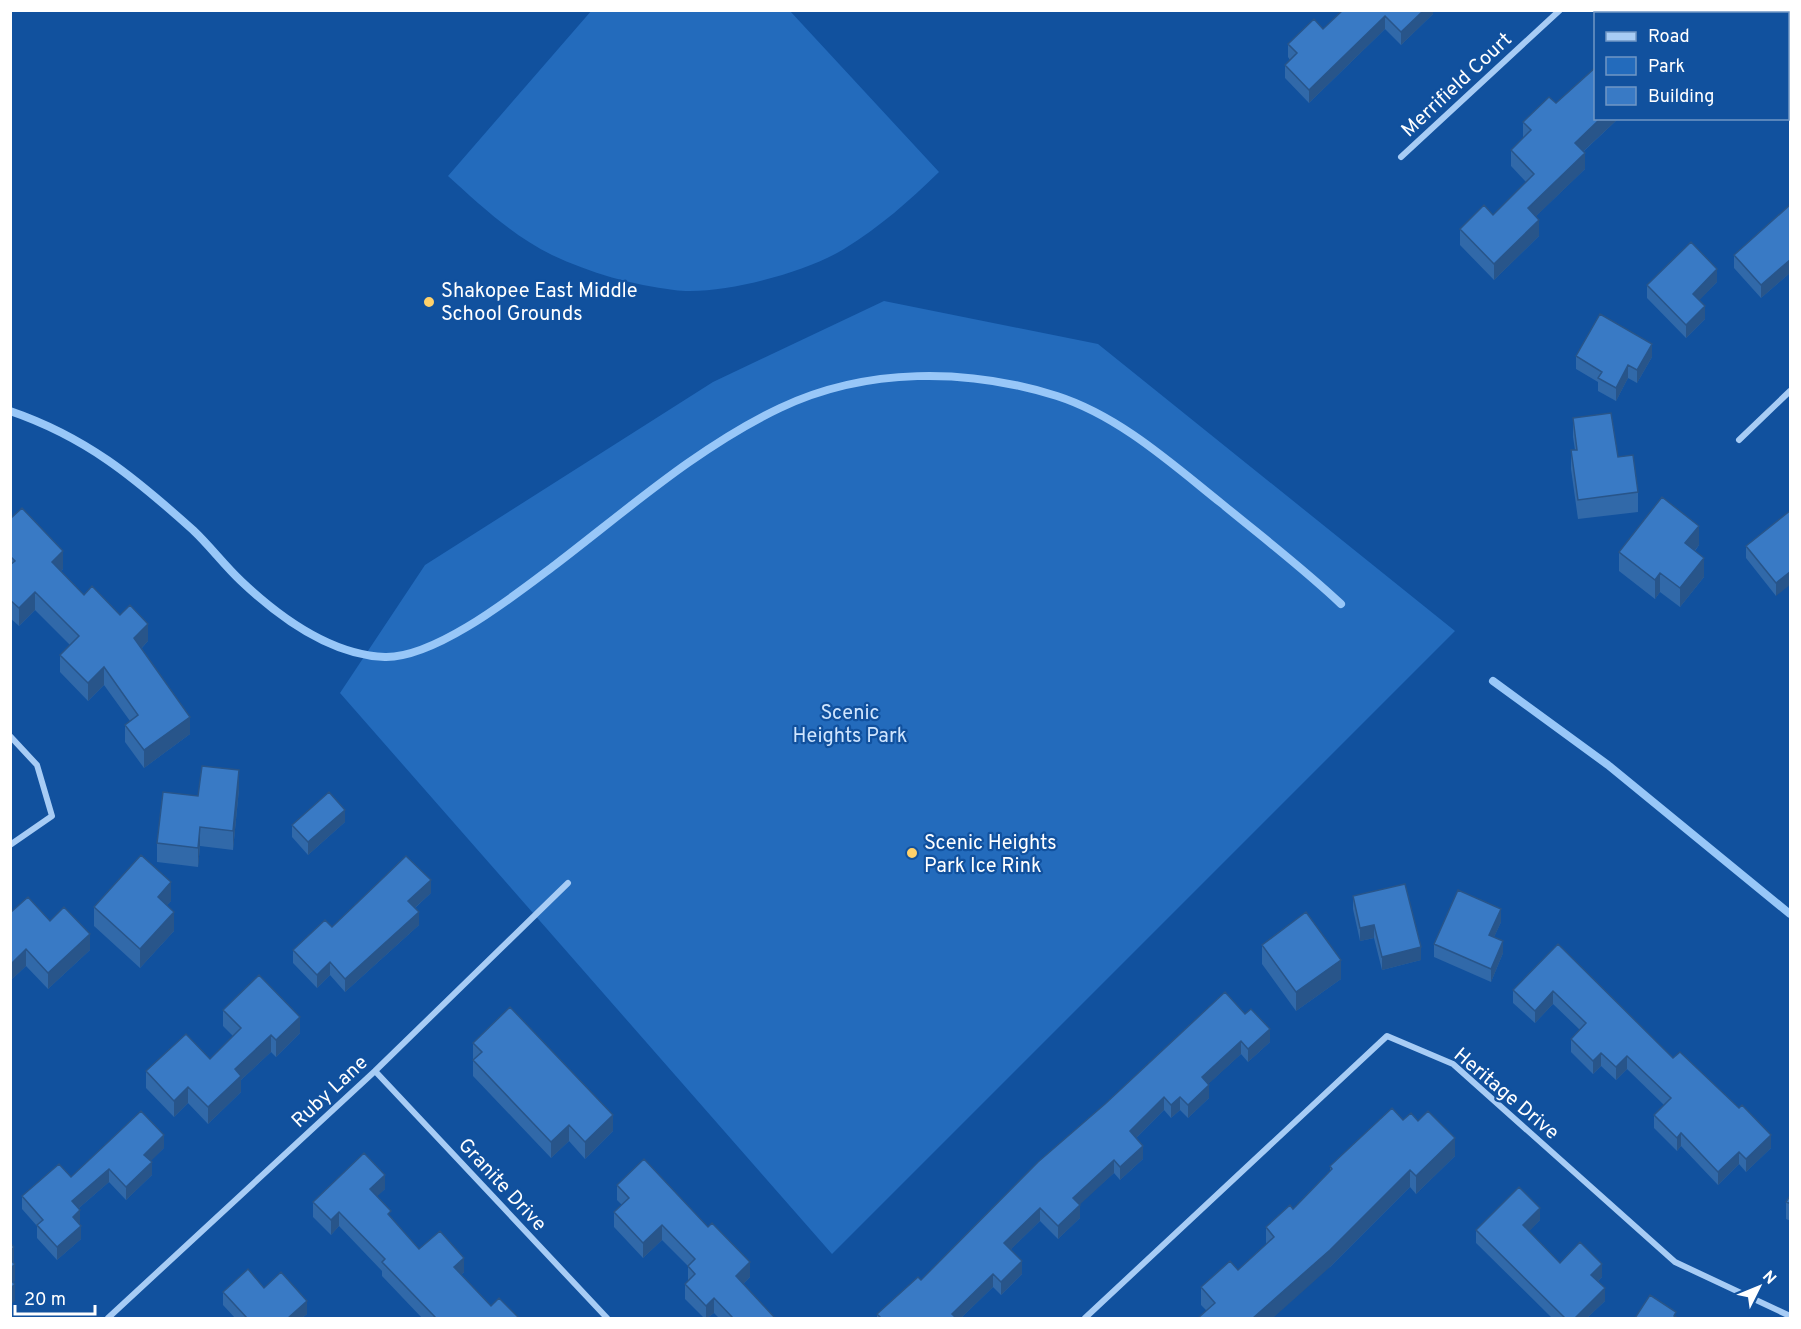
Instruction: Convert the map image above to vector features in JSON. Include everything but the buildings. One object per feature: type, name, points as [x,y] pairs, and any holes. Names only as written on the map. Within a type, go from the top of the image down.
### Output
[{"type":"street","name":"Merrifield Court","points":[[1401,158],[1560,10]]},
{"type":"street","points":[[1739,441],[1791,391]]},
{"type":"street","points":[[10,736],[37,765],[52,816],[10,845]]},
{"type":"street","name":"Ruby Lane","points":[[110,1318],[375,1071],[568,884]]},
{"type":"street","name":"Heritage Drive","points":[[1088,1318],[1387,1036],[1453,1064],[1675,1262],[1791,1316]]},
{"type":"street","name":"Granite Drive","points":[[375,1071],[607,1318]]},
{"type":"green space","points":[[592,10],[790,11],[939,172],[894,213],[844,249],[807,266],[761,281],[714,290],[674,290],[596,273],[552,255],[510,229],[448,176]]},
{"type":"green space","name":"Scenic Heights Park","points":[[884,301],[1098,344],[1455,631],[832,1254],[340,693],[425,565],[713,382]]},
{"type":"waterway","points":[[10,411],[62,433],[108,460],[193,530],[235,575],[272,608],[326,642],[365,655],[385,657],[405,655],[451,636],[474,623],[538,578],[692,460],[720,441],[780,408],[847,385],[917,376],[988,380],[1023,387],[1057,396],[1102,416],[1144,442],[1282,552],[1341,604]]},
{"type":"waterway","points":[[1493,681],[1608,765],[1790,914]]},
{"type":"place","name":"Shakopee East Middle School Grounds","points":[[429,302]]},
{"type":"place","name":"Scenic Heights Park Ice Rink","points":[[912,853]]}]
